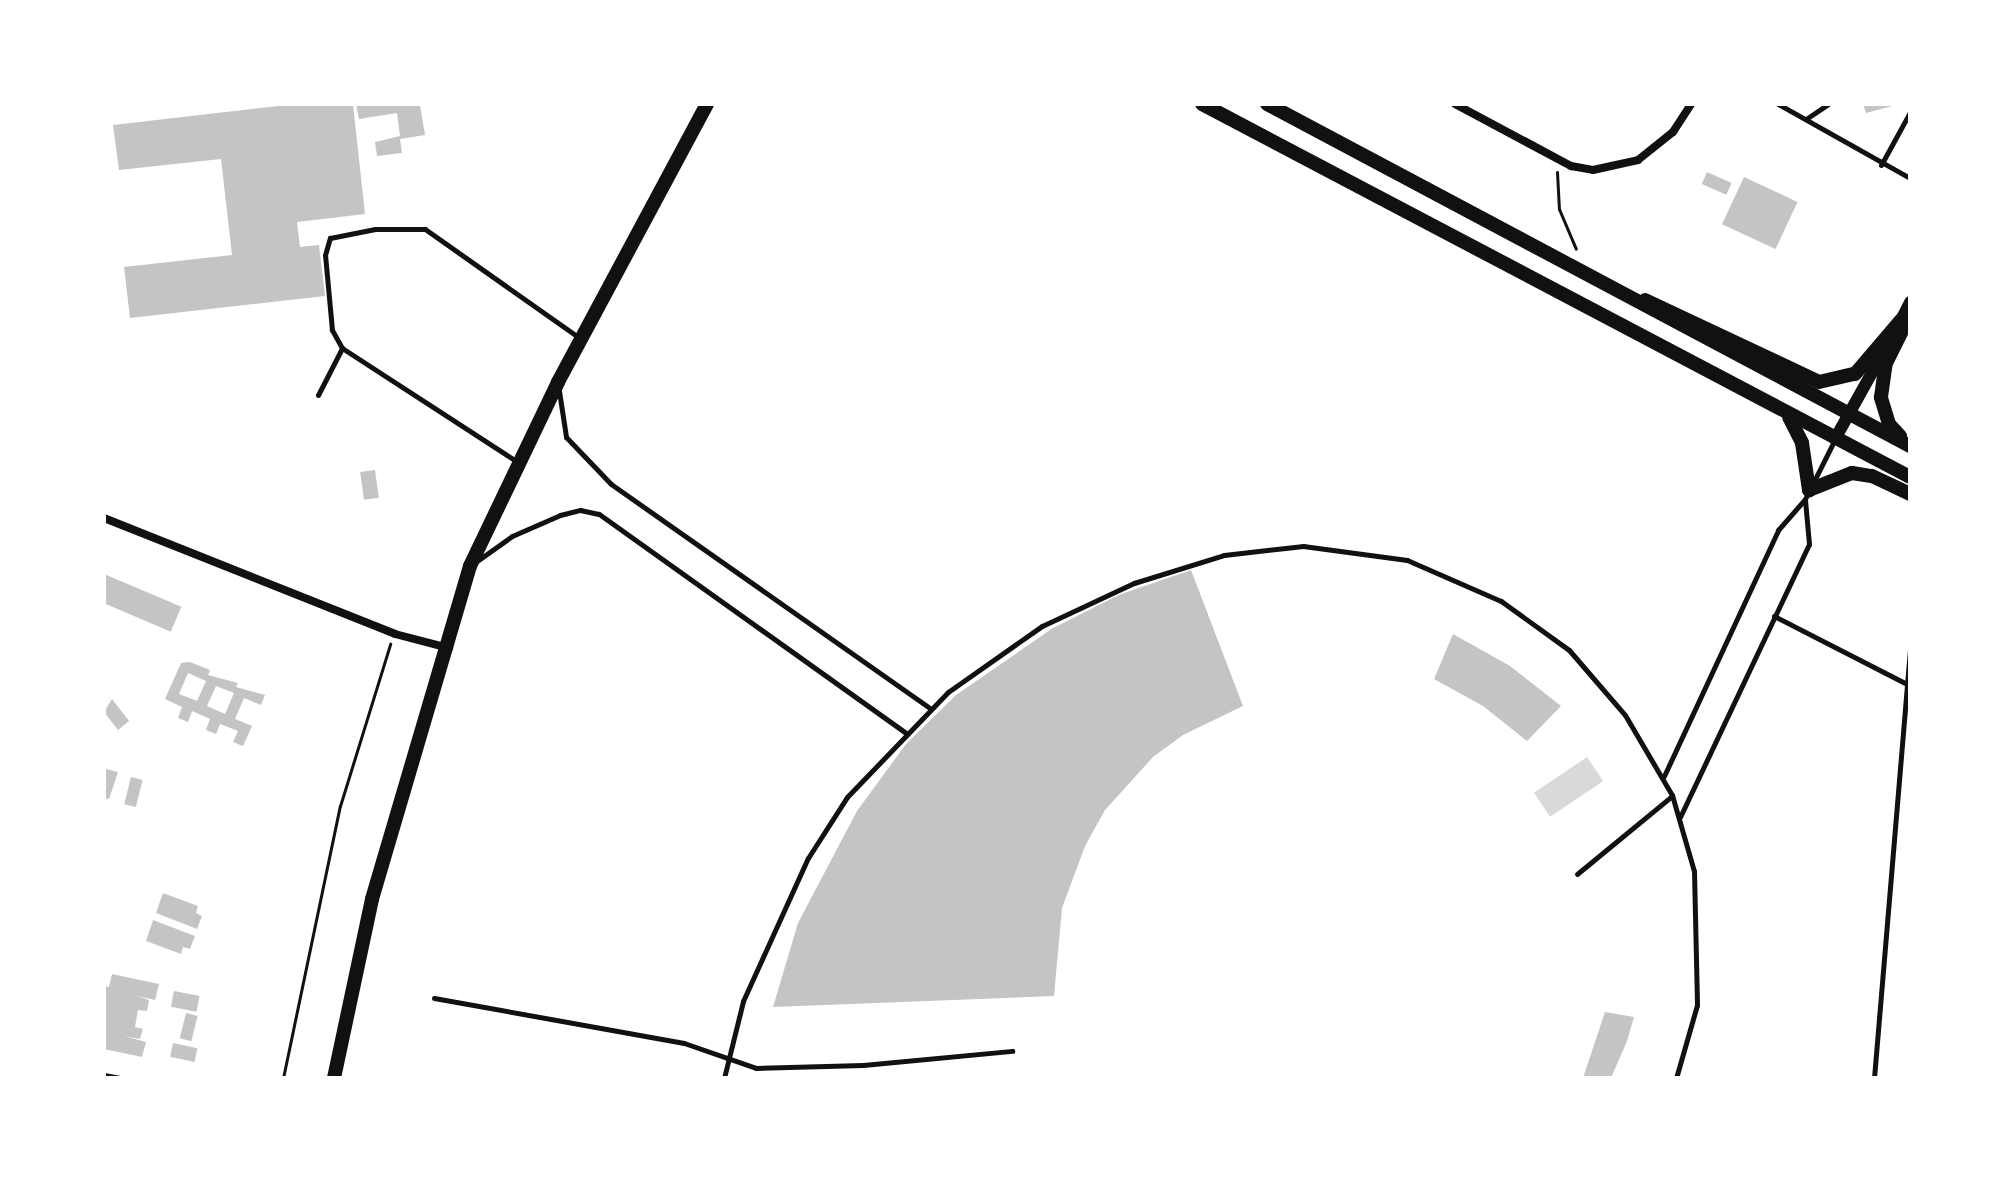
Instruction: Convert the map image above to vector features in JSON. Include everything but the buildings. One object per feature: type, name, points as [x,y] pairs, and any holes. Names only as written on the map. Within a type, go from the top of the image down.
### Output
[{"type":"main road","points":[[334,1078],[372,899],[429,699],[450,648],[470,566],[517,461],[707,104]]},
{"type":"main road","points":[[1202,104],[1789,416],[1910,477]]},
{"type":"main road","points":[[1267,104],[1848,415],[1910,444]]},
{"type":"main road","points":[[1599,283],[1682,313],[1819,382],[1855,374],[1906,318]]},
{"type":"main road","points":[[1906,318],[1886,363],[1881,397],[1889,424],[1910,444]]},
{"type":"main road","points":[[1789,416],[1802,443],[1807,495],[1852,473],[1910,494]]},
{"type":"street","points":[[1455,104],[1559,160],[1593,170],[1638,160],[1673,132],[1691,104]]},
{"type":"street","points":[[1835,439],[1906,318],[1910,302]]},
{"type":"street","points":[[104,518],[395,634],[450,648]]},
{"type":"lane","points":[[1778,104],[1881,165],[1910,178]]},
{"type":"lane","points":[[1806,119],[1828,104]]},
{"type":"lane","points":[[1881,165],[1910,112]]},
{"type":"lane","points":[[517,461],[342,348],[332,330],[325,255],[330,238],[408,226],[440,236],[581,339]]},
{"type":"lane","points":[[318,395],[342,348]]},
{"type":"lane","points":[[558,382],[566,437],[577,454],[930,709]]},
{"type":"lane","points":[[1664,777],[1778,530],[1807,495],[1835,439]]},
{"type":"lane","points":[[1680,817],[1809,544],[1807,495]]},
{"type":"lane","points":[[470,566],[512,536],[560,515],[580,510],[599,514],[905,732]]},
{"type":"lane","points":[[724,1078],[727,1057],[760,958],[808,858],[847,797],[905,732],[930,709],[1042,626],[1134,583],[1246,551],[1332,547],[1434,569],[1528,617],[1607,691],[1664,777],[1680,817],[1694,871],[1699,943],[1697,1005],[1676,1078]]},
{"type":"lane","points":[[1774,616],[1908,684]]},
{"type":"lane","points":[[1874,1078],[1910,649]]},
{"type":"lane","points":[[1577,874],[1672,795]]},
{"type":"lane","points":[[434,998],[658,1037],[777,1069],[1012,1051]]},
{"type":"lane","points":[[104,1075],[120,1078]]},
{"type":"path","points":[[1559,160],[1559,209],[1576,250],[1569,267]]},
{"type":"path","points":[[283,1078],[340,806],[395,634]]},
{"type":"shaded area","points":[[1587,757],[1603,781],[1550,817],[1534,793]]}]
